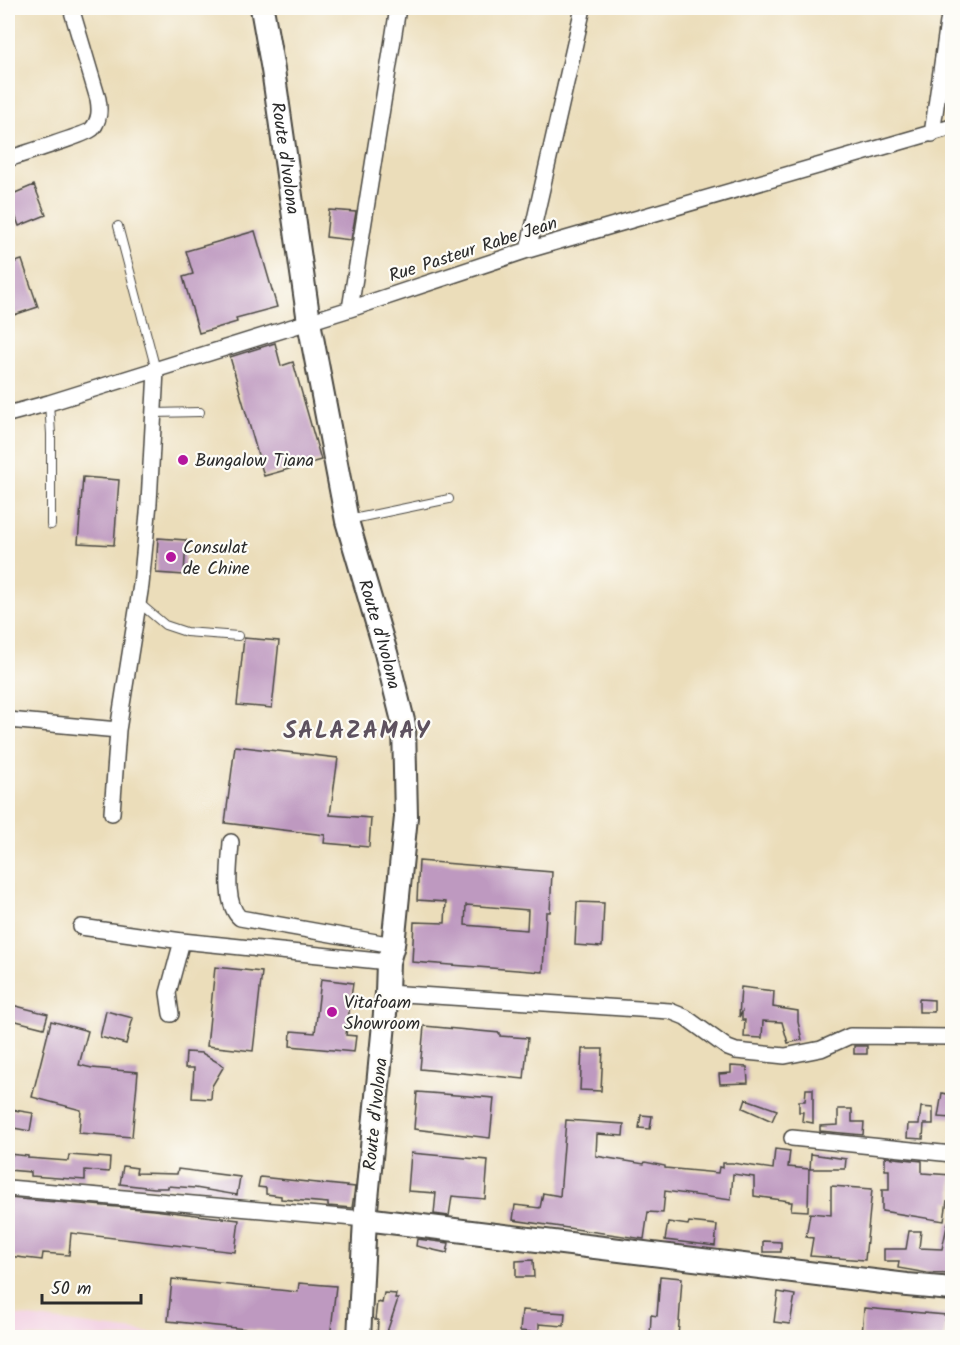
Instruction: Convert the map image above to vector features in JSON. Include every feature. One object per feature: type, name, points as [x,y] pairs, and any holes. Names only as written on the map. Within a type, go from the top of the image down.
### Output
[{"type":"main road","name":"Route d'Ivolona","points":[[262,8],[309,322],[346,521],[386,653],[404,724],[406,817],[365,1219],[359,1338]]},
{"type":"main road","points":[[365,1219],[952,1289]]},
{"type":"street","points":[[8,159],[87,133],[94,128],[100,114],[98,99],[71,8]]},
{"type":"street","points":[[350,309],[398,8]]},
{"type":"street","points":[[528,250],[582,8]]},
{"type":"street","points":[[932,134],[950,8]]},
{"type":"street","name":"Rue Pasteur Rabe Jean","points":[[8,414],[48,404],[309,322],[528,250],[952,127]]},
{"type":"street","points":[[112,813],[118,730],[138,602],[149,503],[156,370]]},
{"type":"street","points":[[8,720],[118,730]]},
{"type":"street","points":[[231,842],[230,896],[235,913],[240,918],[391,954]]},
{"type":"street","points":[[81,927],[182,942],[391,954]]},
{"type":"street","points":[[171,1014],[168,993],[182,942]]},
{"type":"street","points":[[387,993],[670,1011],[685,1017],[728,1048],[736,1051],[785,1056],[821,1049],[850,1036],[952,1037]]},
{"type":"street","points":[[792,1138],[952,1154]]},
{"type":"street","points":[[8,1188],[365,1219]]},
{"type":"lane","points":[[118,226],[156,370]]},
{"type":"lane","points":[[48,404],[51,434],[51,525]]},
{"type":"lane","points":[[154,413],[200,412]]},
{"type":"lane","points":[[346,521],[450,499]]},
{"type":"lane","points":[[138,602],[165,625],[186,632],[238,636]]},
{"type":"shaded area","points":[[8,1314],[180,1337],[8,1337]]},
{"type":"building","points":[[34,185],[46,215],[19,226],[8,196]]},
{"type":"building","points":[[329,210],[356,212],[351,240],[326,237]]},
{"type":"building","points":[[255,231],[277,307],[236,318],[237,322],[199,333],[183,277],[193,274],[186,251]]},
{"type":"building","points":[[22,260],[38,307],[8,317],[8,264]]},
{"type":"building","points":[[275,343],[281,366],[293,362],[321,460],[264,476],[230,357]]},
{"type":"building","points":[[83,477],[119,480],[114,545],[78,543]]},
{"type":"building","name":"Consulat de Chine","points":[[158,538],[186,540],[184,575],[156,573]]},
{"type":"building","points":[[244,638],[279,641],[272,708],[237,705]]},
{"type":"building","points":[[235,746],[338,758],[330,815],[371,818],[369,847],[324,843],[325,835],[225,823]]},
{"type":"building","points":[[419,861],[552,872],[550,912],[546,912],[543,972],[412,962],[414,922],[445,923],[446,902],[417,900]],"holes":[[[466,905],[528,910],[527,930],[465,925]]]},
{"type":"building","points":[[577,902],[604,903],[602,947],[575,945]]},
{"type":"building","points":[[215,967],[262,972],[253,1051],[207,1046]]},
{"type":"building","points":[[321,979],[353,983],[346,1035],[356,1036],[354,1052],[290,1046],[291,1031],[315,1033]]},
{"type":"building","points":[[741,987],[774,991],[773,1007],[798,1011],[802,1040],[788,1043],[782,1022],[763,1021],[762,1038],[744,1037],[745,1020],[742,1020],[742,1012],[739,1017]]},
{"type":"building","points":[[919,999],[934,1000],[934,1012],[919,1012]]},
{"type":"building","points":[[8,1004],[48,1014],[44,1028],[8,1019]]},
{"type":"building","points":[[106,1011],[133,1018],[126,1044],[100,1037]]},
{"type":"building","points":[[51,1021],[88,1031],[79,1065],[138,1072],[132,1137],[79,1133],[81,1110],[32,1097]]},
{"type":"building","points":[[424,1026],[528,1038],[524,1079],[420,1069]]},
{"type":"building","points":[[854,1046],[867,1046],[867,1054],[854,1054]]},
{"type":"building","points":[[582,1049],[603,1049],[601,1091],[580,1090]]},
{"type":"building","points":[[186,1052],[202,1053],[224,1066],[212,1086],[211,1099],[192,1098],[194,1068],[185,1068]]},
{"type":"building","points":[[731,1066],[747,1067],[748,1083],[720,1084],[719,1074],[731,1073]]},
{"type":"building","points":[[806,1089],[813,1089],[813,1123],[802,1121],[803,1112],[799,1112],[799,1101],[805,1101]]},
{"type":"building","points":[[417,1092],[494,1098],[490,1138],[414,1129]]},
{"type":"building","points":[[942,1093],[952,1095],[952,1118],[938,1117]]},
{"type":"building","points":[[746,1099],[777,1110],[772,1121],[743,1108]]},
{"type":"building","points":[[921,1107],[933,1108],[933,1124],[924,1124],[923,1139],[907,1138],[908,1124],[919,1124]]},
{"type":"building","points":[[8,1109],[33,1113],[30,1131],[8,1127]]},
{"type":"building","points":[[838,1109],[852,1109],[852,1122],[864,1122],[863,1135],[820,1131],[820,1126],[838,1125]]},
{"type":"building","points":[[641,1115],[652,1116],[650,1129],[639,1128]]},
{"type":"building","points":[[566,1120],[624,1124],[623,1136],[597,1134],[596,1156],[644,1164],[645,1162],[665,1166],[665,1168],[718,1173],[719,1167],[723,1168],[723,1163],[732,1163],[773,1169],[775,1149],[790,1151],[788,1167],[809,1169],[808,1211],[791,1210],[792,1202],[789,1201],[754,1196],[754,1177],[733,1174],[731,1200],[665,1191],[663,1213],[648,1212],[644,1239],[513,1220],[515,1205],[540,1208],[543,1193],[560,1196]]},
{"type":"building","points":[[411,1153],[488,1160],[485,1199],[452,1196],[449,1216],[434,1214],[436,1193],[408,1191]]},
{"type":"building","points":[[8,1154],[68,1161],[69,1155],[110,1158],[109,1172],[85,1170],[85,1180],[31,1176],[31,1172],[8,1170]]},
{"type":"building","points":[[811,1154],[846,1159],[845,1169],[810,1169]]},
{"type":"building","points":[[885,1157],[922,1161],[922,1173],[952,1175],[952,1202],[947,1201],[944,1221],[882,1211],[882,1190],[889,1190],[889,1170],[885,1170]]},
{"type":"building","points":[[123,1166],[137,1168],[136,1173],[177,1174],[178,1169],[240,1177],[237,1195],[195,1188],[168,1186],[168,1188],[154,1188],[120,1184]]},
{"type":"building","points":[[260,1177],[355,1187],[352,1208],[328,1206],[328,1203],[281,1199],[281,1196],[266,1194],[266,1188],[258,1187]]},
{"type":"building","points":[[831,1186],[872,1189],[865,1260],[810,1256],[813,1238],[806,1237],[810,1213],[831,1215]]},
{"type":"building","points":[[8,1198],[153,1210],[239,1220],[235,1252],[71,1233],[69,1255],[43,1253],[42,1260],[8,1256]]},
{"type":"building","points":[[668,1222],[717,1225],[715,1246],[665,1240]]},
{"type":"building","points":[[948,1222],[952,1222],[952,1274],[898,1268],[899,1261],[884,1261],[884,1249],[906,1249],[909,1231],[921,1231],[919,1248],[942,1249]]},
{"type":"building","points":[[417,1239],[449,1243],[447,1253],[416,1246]]},
{"type":"building","points":[[763,1241],[781,1242],[781,1252],[763,1252]]},
{"type":"building","points":[[533,1260],[534,1277],[516,1277],[516,1261]]},
{"type":"building","points":[[660,1276],[682,1278],[678,1338],[650,1338],[651,1315],[657,1316]]},
{"type":"building","points":[[172,1279],[298,1292],[299,1283],[336,1286],[330,1338],[168,1321]]},
{"type":"building","points":[[778,1292],[795,1295],[790,1324],[774,1322]]},
{"type":"building","points":[[384,1293],[396,1294],[395,1299],[398,1299],[385,1338],[377,1338],[378,1320],[375,1320],[377,1302],[382,1303]]},
{"type":"building","points":[[864,1308],[946,1315],[944,1338],[862,1336]]},
{"type":"building","points":[[522,1310],[565,1313],[564,1326],[539,1324],[539,1333],[520,1331]]},
{"type":"place","name":"Bungalow Tiana","points":[[183,460]]},
{"type":"place","name":"Consulat de Chine","points":[[171,557]]},
{"type":"place","name":"Vitafoam Showroom","points":[[332,1012]]},
{"type":"district","name":"SALAZAMAY","points":[[357,730]]}]
